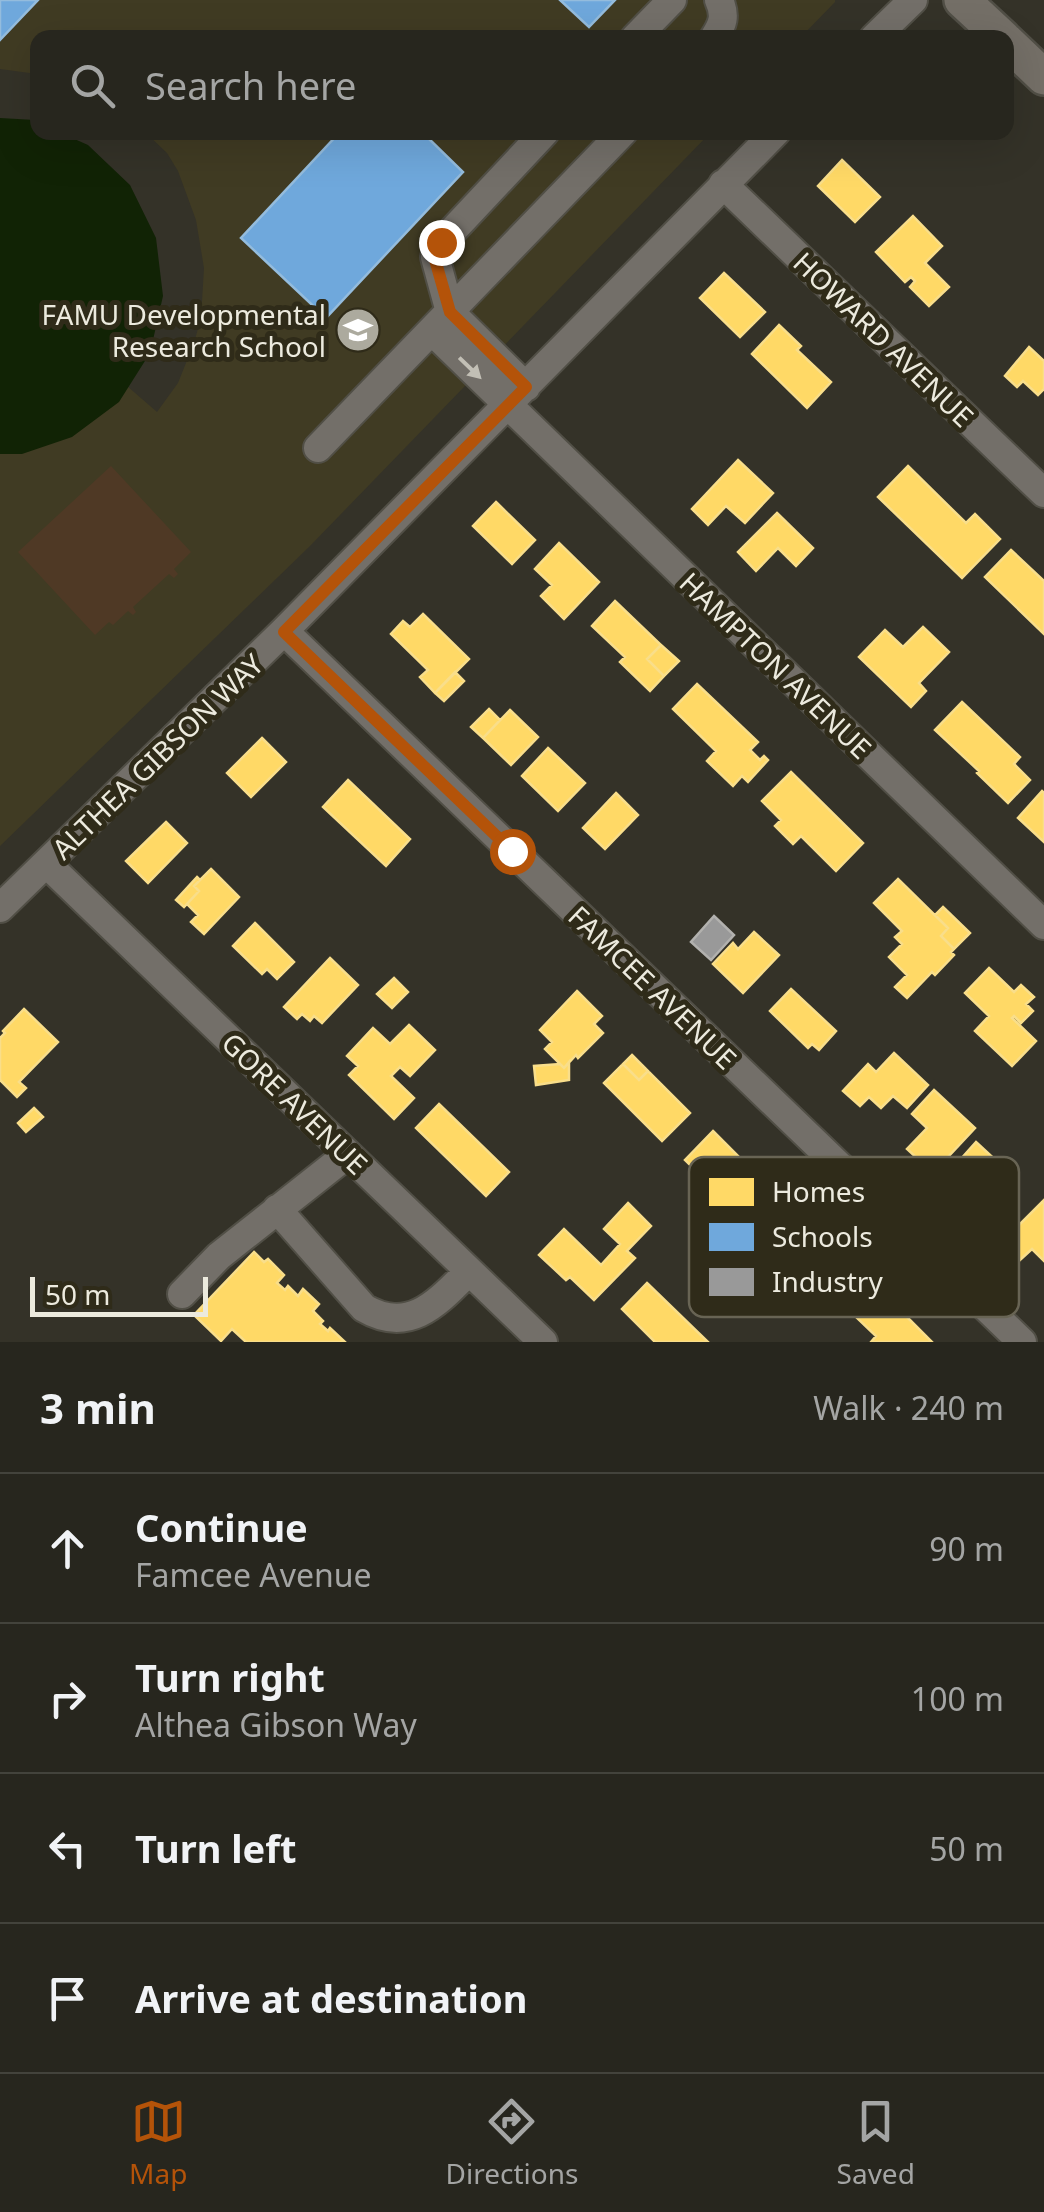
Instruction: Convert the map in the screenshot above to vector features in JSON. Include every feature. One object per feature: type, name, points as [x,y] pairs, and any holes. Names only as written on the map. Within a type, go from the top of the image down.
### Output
[{"type":"main road","points":[[962,0],[995,30]]},
{"type":"main road","points":[[1014,48],[1044,77]]},
{"type":"street","points":[[644,30],[672,0]]},
{"type":"street","points":[[719,0],[724,10],[719,30]]},
{"type":"street","points":[[882,30],[912,0]]},
{"type":"street","points":[[441,321],[434,256],[441,242],[537,140]]},
{"type":"street","points":[[318,448],[615,140]]},
{"type":"street","name":"ALTHEA GIBSON WAY","points":[[0,908],[284,632],[768,140]]},
{"type":"street","name":"HOWARD AVENUE","points":[[723,184],[1044,494]]},
{"type":"street","name":"HAMPTON AVENUE","points":[[441,321],[1044,925]]},
{"type":"street","name":"FAMCEE AVENUE","points":[[284,632],[830,1157]]},
{"type":"street","name":"GORE AVENUE","points":[[47,864],[543,1342]]},
{"type":"street","points":[[182,1294],[219,1256],[348,1154]]},
{"type":"street","points":[[277,1209],[364,1308],[380,1317],[416,1316],[432,1308],[469,1271]]},
{"type":"street","name":"FAMCEE AVENUE","points":[[996,1317],[1022,1342]]},
{"type":"shaded area","points":[[0,0],[835,0],[808,30],[30,30],[30,73],[0,69]]},
{"type":"shaded area","points":[[0,118],[30,120],[30,140],[77,140],[88,145],[130,185],[156,238],[163,296],[150,353],[119,402],[72,437],[22,454],[0,454]]},
{"type":"shaded area","points":[[153,140],[703,140],[310,546],[0,846],[0,276],[157,412],[178,383],[194,343],[201,318],[204,268],[196,220],[167,153]]},
{"type":"shaded area","points":[[111,466],[191,552],[174,569],[178,574],[174,578],[169,574],[133,607],[133,615],[128,611],[95,635],[18,552]]},
{"type":"building: Homes","points":[[842,160],[880,197],[855,222],[818,186]]},
{"type":"building: Homes","points":[[913,216],[942,246],[925,263],[949,287],[929,306],[910,287],[915,281],[911,277],[905,282],[876,252]]},
{"type":"building: Homes","points":[[724,273],[765,312],[740,337],[700,298]]},
{"type":"building: Homes","points":[[779,325],[801,346],[797,350],[831,382],[807,408],[752,354]]},
{"type":"building: Homes","points":[[1029,347],[1044,361],[1044,389],[1038,395],[1023,381],[1017,387],[1005,376]]},
{"type":"building: Homes","points":[[738,460],[773,493],[745,523],[726,506],[708,525],[692,509]]},
{"type":"building: Homes","points":[[908,466],[966,523],[975,514],[1000,539],[962,578],[878,497]]},
{"type":"building: Homes","points":[[496,502],[535,540],[512,564],[473,526]]},
{"type":"building: Homes","points":[[777,513],[813,548],[796,566],[778,548],[756,571],[738,552]]},
{"type":"building: Homes","points":[[559,543],[599,582],[564,619],[541,596],[552,585],[535,569]]},
{"type":"building: Homes","points":[[1011,550],[1044,581],[1044,634],[985,577]]},
{"type":"building: Homes","points":[[615,601],[661,645],[647,659],[664,676],[650,691],[620,662],[625,657],[592,626]]},
{"type":"building: Homes","points":[[423,614],[469,659],[435,693],[420,677],[428,670],[391,634],[403,621],[410,627]]},
{"type":"building: Homes","points":[[923,627],[949,652],[919,683],[926,691],[911,707],[859,657],[885,630],[903,647]]},
{"type":"building: Homes","points":[[661,645],[679,661],[664,676],[647,659]]},
{"type":"building: Homes","points":[[455,672],[464,681],[444,701],[435,693]]},
{"type":"building: Homes","points":[[697,684],[758,742],[750,750],[760,760],[764,756],[768,760],[748,782],[742,776],[733,786],[707,761],[716,751],[673,709]]},
{"type":"building: Homes","points":[[962,702],[1020,757],[1014,764],[1030,780],[1008,803],[935,730]]},
{"type":"building: Homes","points":[[489,709],[500,720],[483,738],[471,727]]},
{"type":"building: Homes","points":[[510,710],[538,737],[511,765],[483,738]]},
{"type":"building: Homes","points":[[262,738],[286,762],[251,797],[227,773]]},
{"type":"building: Homes","points":[[548,748],[585,783],[558,811],[522,776]]},
{"type":"building: Homes","points":[[791,772],[863,843],[836,871],[801,836],[793,844],[775,826],[781,820],[762,801]]},
{"type":"building: Homes","points":[[348,780],[410,839],[386,866],[323,807]]},
{"type":"building: Homes","points":[[616,793],[638,815],[605,849],[583,828]]},
{"type":"building: Homes","points":[[1044,793],[1044,842],[1018,818]]},
{"type":"building: Homes","points":[[166,822],[187,843],[148,883],[126,861]]},
{"type":"building: Homes","points":[[211,869],[239,897],[204,934],[191,922],[198,915],[187,904],[199,891],[194,886]]},
{"type":"building: Homes","points":[[197,877],[200,880],[194,886],[199,891],[184,907],[176,900]]},
{"type":"building: Homes","points":[[898,879],[948,928],[941,936],[954,949],[954,955],[935,975],[932,972],[907,998],[895,987],[907,975],[889,957],[902,944],[895,937],[902,931],[874,903]]},
{"type":"building: Homes","points":[[943,907],[970,933],[954,949],[941,936],[948,928],[935,915]]},
{"type":"building: Homes","points":[[255,923],[294,962],[277,979],[267,969],[262,974],[233,946]]},
{"type":"building: Homes","points":[[754,932],[779,955],[743,993],[713,964],[733,943],[738,949]]},
{"type":"building: Homes","points":[[330,958],[358,985],[322,1023],[314,1016],[310,1021],[302,1014],[297,1019],[284,1007]]},
{"type":"building: Homes","points":[[989,968],[1014,992],[1021,985],[1034,997],[1026,1004],[1033,1011],[1021,1023],[1012,1018],[1036,1041],[1012,1066],[975,1031],[989,1016],[965,993]]},
{"type":"building: Homes","points":[[394,978],[408,992],[392,1008],[377,994]]},
{"type":"building: Homes","points":[[791,989],[836,1031],[819,1050],[812,1044],[808,1048],[770,1011]]},
{"type":"building: Homes","points":[[577,991],[602,1016],[594,1024],[603,1033],[564,1068],[545,1049],[552,1042],[540,1030]]},
{"type":"building: Homes","points":[[24,1009],[58,1042],[19,1082],[26,1088],[17,1097],[0,1080],[0,1038]]},
{"type":"building: Homes","points":[[409,1025],[435,1050],[410,1076],[400,1067],[391,1076],[414,1098],[394,1119],[349,1075],[358,1066],[347,1056],[373,1028],[390,1044]]},
{"type":"building: Homes","points":[[894,1053],[928,1085],[907,1108],[893,1096],[881,1108],[869,1097],[860,1106],[843,1091],[868,1064],[876,1072]]},
{"type":"building: Homes","points":[[632,1055],[648,1071],[639,1080],[623,1064]]},
{"type":"building: Homes","points":[[569,1062],[569,1080],[536,1085],[534,1066],[560,1064],[564,1068]]},
{"type":"building: Homes","points":[[623,1064],[639,1080],[648,1071],[690,1113],[662,1141],[604,1083]]},
{"type":"building: Homes","points":[[934,1090],[975,1128],[948,1157],[916,1157],[907,1149],[927,1128],[912,1114]]},
{"type":"building: Homes","points":[[439,1104],[509,1172],[486,1196],[416,1128]]},
{"type":"building: Homes","points":[[34,1108],[43,1117],[26,1132],[18,1123]]},
{"type":"building: Homes","points":[[713,1131],[739,1157],[689,1157],[689,1164],[685,1160]]},
{"type":"building: Homes","points":[[976,1142],[992,1157],[963,1157]]},
{"type":"building: Homes","points":[[1044,1200],[1044,1261],[1032,1249],[1019,1259],[1019,1225]]},
{"type":"building: Homes","points":[[628,1203],[651,1226],[627,1251],[635,1258],[594,1300],[539,1255],[564,1229],[601,1265],[620,1244],[604,1229]]},
{"type":"building: Homes","points":[[254,1252],[284,1275],[277,1283],[285,1290],[288,1286],[298,1296],[303,1289],[319,1304],[313,1311],[323,1321],[320,1324],[345,1342],[246,1342],[232,1329],[221,1341],[194,1315]]},
{"type":"building: Homes","points":[[647,1283],[708,1342],[655,1342],[622,1309]]},
{"type":"building: Homes","points":[[856,1317],[906,1317],[932,1342],[871,1342],[876,1336]]},
{"type":"building: Schools","points":[[0,0],[38,0],[0,40]]},
{"type":"building: Schools","points":[[560,0],[615,0],[589,27]]},
{"type":"building: Schools","points":[[333,140],[430,140],[463,172],[326,318],[241,238]]},
{"type":"building: Industry","points":[[714,916],[734,935],[711,960],[691,942]]},
{"type":"place","name":"FAMU Developmental Research School","points":[[358,330]]},
{"type":"route","points":[[441,242],[434,256],[450,312],[526,387],[284,632],[512,851]]}]
